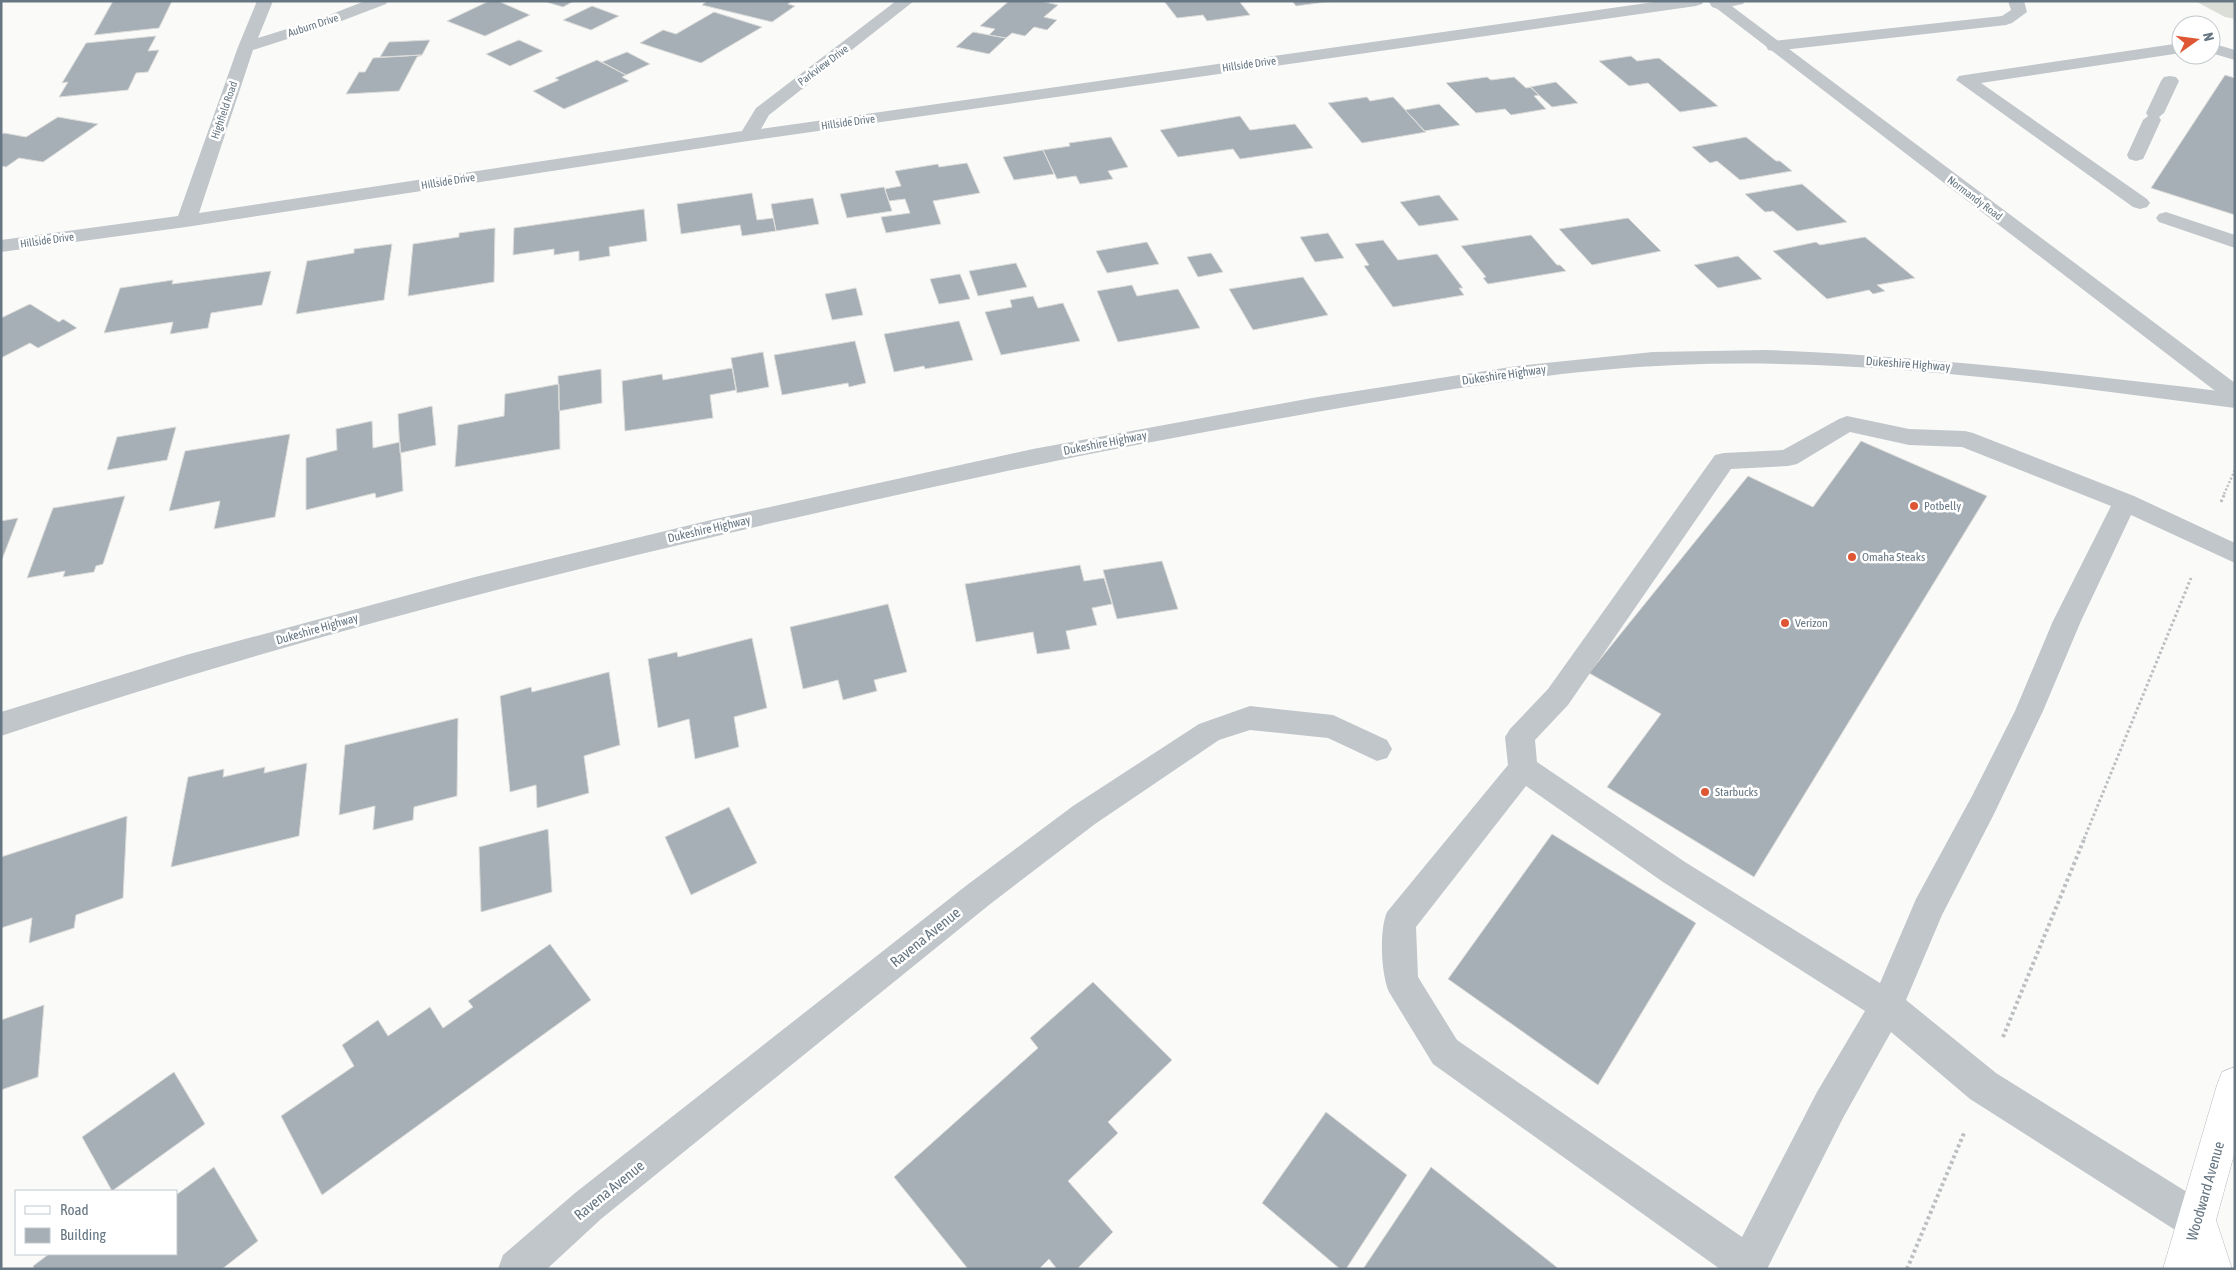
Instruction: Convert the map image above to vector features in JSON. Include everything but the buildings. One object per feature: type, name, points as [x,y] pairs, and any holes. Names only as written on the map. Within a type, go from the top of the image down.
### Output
[{"type":"main road","name":"Woodward Avenue","points":[[2183,1269],[2235,1085]]},
{"type":"main road","points":[[2197,1221],[2213,1269]]},
{"type":"street","name":"Highfield Road","points":[[186,221],[246,46],[265,1]]},
{"type":"street","name":"Auburn Drive","points":[[246,46],[325,22],[380,1]]},
{"type":"street","name":"Parkview Drive","points":[[748,136],[762,112],[906,1]]},
{"type":"street","name":"Hillside Drive","points":[[1,246],[186,221],[748,136],[1696,1]]},
{"type":"street","points":[[1774,46],[2006,20],[2019,12],[2016,1]]},
{"type":"street","name":"Normandy Road","points":[[1724,2],[1774,46],[2235,394]]},
{"type":"street","points":[[2140,203],[1964,80],[2171,49]]},
{"type":"street","points":[[2221,55],[2234,65]]},
{"type":"street","points":[[2136,155],[2170,81]]},
{"type":"street","points":[[2166,218],[2235,242]]},
{"type":"street","name":"Dukeshire Highway","points":[[1,724],[219,656],[417,601],[643,544],[1125,439],[1476,379],[1641,360],[1695,357],[1787,358],[1912,363],[1980,369],[2235,401]]},
{"type":"street","points":[[2125,502],[2067,621],[2029,711],[1988,797],[1928,909],[1887,1006],[1830,1105],[1747,1267],[1445,1052],[1401,981],[1399,923],[1523,768],[1520,737],[1558,696],[1724,461],[1788,458],[1847,424],[1909,437],[1965,439],[2125,502],[2235,554]]},
{"type":"street","name":"Ravena Avenue","points":[[517,1269],[588,1206],[978,895],[1084,815],[1209,732],[1250,718],[1285,721],[1333,727],[1377,749]]},
{"type":"street","points":[[1523,768],[1674,872],[1887,1006],[1984,1086],[2197,1221]]},
{"type":"path","points":[[1908,1269],[2235,470]]},
{"type":"shaded area","points":[[2195,1],[2235,1],[2235,19],[2225,17]]},
{"type":"place","name":"Potbelly","points":[[1914,506]]},
{"type":"place","name":"Omaha Steaks","points":[[1852,557]]},
{"type":"place","name":"Verizon","points":[[1785,623]]},
{"type":"place","name":"Starbucks","points":[[1705,792]]}]
